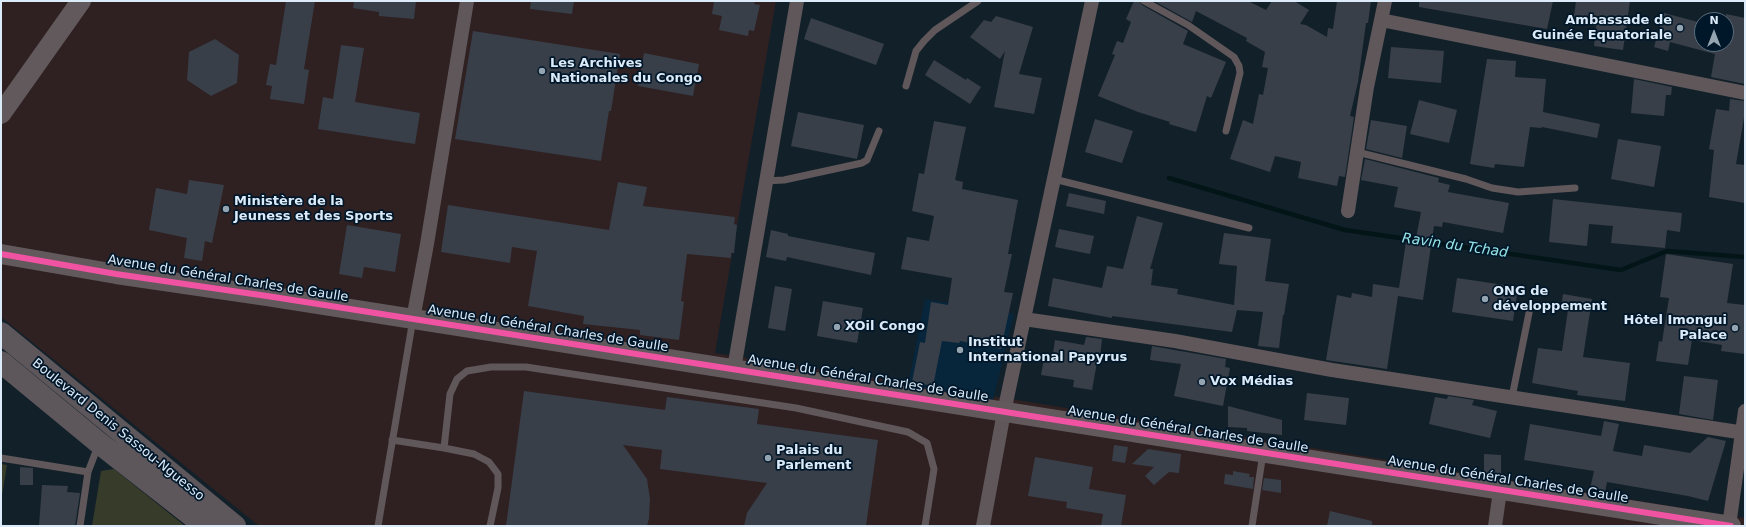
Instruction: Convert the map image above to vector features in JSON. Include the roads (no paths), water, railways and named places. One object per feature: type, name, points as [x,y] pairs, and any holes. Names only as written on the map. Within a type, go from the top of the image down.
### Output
[{"type":"main road","name":"Boulevard Denis Sassou-Nguesso","points":[[1,333],[235,526]]},
{"type":"main road","name":"Boulevard Denis Sassou-Nguesso","points":[[1,362],[99,443],[205,526]]},
{"type":"street","points":[[1,114],[81,1]]},
{"type":"street","points":[[413,319],[427,244],[467,1]]},
{"type":"street","points":[[734,369],[797,1]]},
{"type":"street","points":[[983,526],[1004,412],[1092,1]]},
{"type":"street","points":[[1348,211],[1367,87],[1385,1]]},
{"type":"street","points":[[1381,20],[1745,93]]},
{"type":"street","name":"Avenue du Général Charles de Gaulle","points":[[1,254],[116,274],[734,369],[1730,526]]},
{"type":"street","points":[[1024,319],[1175,341],[1332,370],[1743,433]]},
{"type":"street","points":[[1730,526],[1745,411]]},
{"type":"street","points":[[1495,526],[1500,490]]},
{"type":"lane","points":[[906,86],[916,51],[924,41],[935,30],[978,1]]},
{"type":"lane","points":[[1144,1],[1188,25],[1234,57],[1239,66],[1240,73],[1226,131]]},
{"type":"lane","points":[[765,181],[784,180],[862,163],[866,160],[879,131]]},
{"type":"lane","points":[[1357,152],[1466,179],[1492,188],[1518,192],[1575,188]]},
{"type":"lane","points":[[1054,179],[1249,228]]},
{"type":"lane","points":[[1512,398],[1529,313]]},
{"type":"lane","points":[[378,526],[413,319]]},
{"type":"lane","points":[[444,448],[450,394],[457,379],[467,371],[491,367],[526,367],[796,408],[908,432],[927,443],[934,469],[925,526]]},
{"type":"lane","points":[[392,440],[474,454],[488,462],[498,474],[498,488],[490,526]]},
{"type":"lane","points":[[80,526],[88,472],[99,443]]},
{"type":"lane","points":[[1252,526],[1263,453]]},
{"type":"lane","points":[[1,458],[88,472]]},
{"type":"waterway","name":"Ravin du Tchad","points":[[1169,178],[1345,230],[1621,270],[1667,251],[1745,257]]},
{"type":"place","name":"Ambassade de Guinée Equatoriale","points":[[1680,28]]},
{"type":"place","name":"Les Archives Nationales du Congo","points":[[542,71]]},
{"type":"place","name":"Ministère de la Jeuness et des Sports","points":[[226,209]]},
{"type":"place","name":"ONG de développement","points":[[1485,299]]},
{"type":"place","name":"XOil Congo","points":[[837,327]]},
{"type":"place","name":"Hôtel Imongui Palace","points":[[1735,328]]},
{"type":"place","name":"Institut International Papyrus","points":[[960,350]]},
{"type":"place","name":"Vox Médias","points":[[1202,382]]},
{"type":"place","name":"Palais du Parlement","points":[[768,458]]}]
